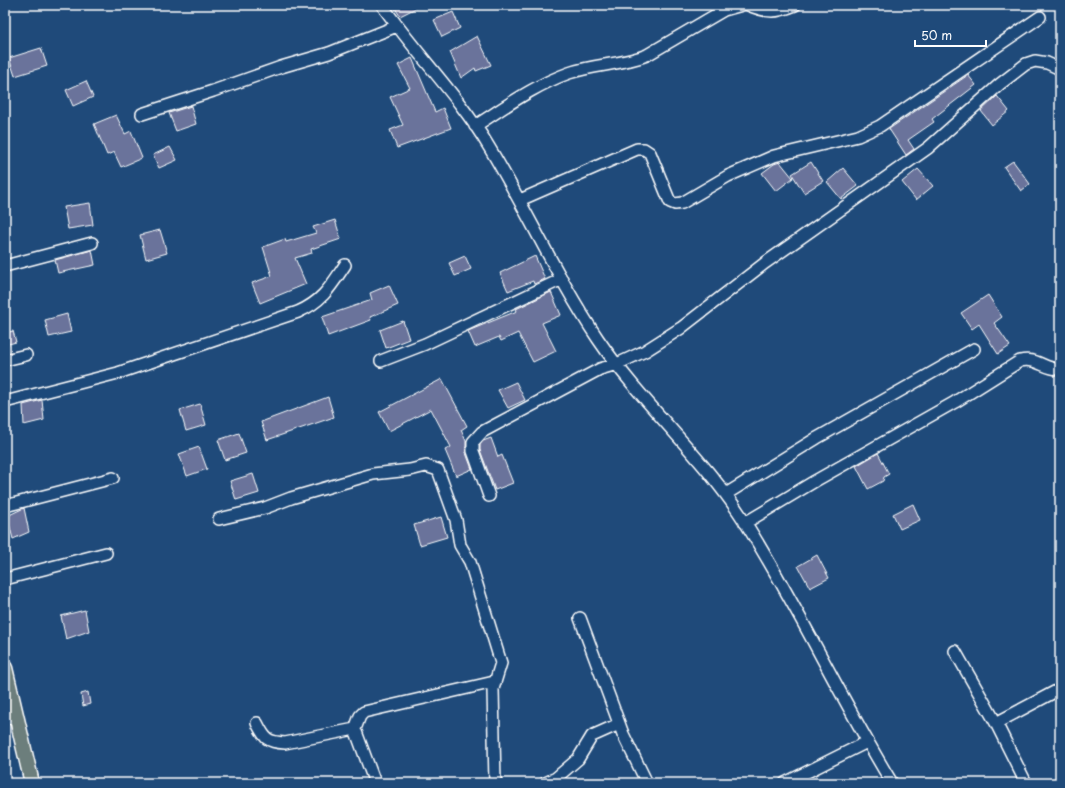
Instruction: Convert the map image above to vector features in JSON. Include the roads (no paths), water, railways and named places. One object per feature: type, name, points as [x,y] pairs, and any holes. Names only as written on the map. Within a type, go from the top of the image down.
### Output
[{"type":"main road","points":[[5,668],[11,717],[32,783]]},
{"type":"street","points":[[382,5],[397,26],[431,66],[488,145],[520,200],[562,279],[599,340],[726,494],[802,619],[867,742],[892,783]]},
{"type":"street","points":[[475,126],[539,86],[568,73],[596,65],[634,60],[647,55],[724,10],[742,5]]},
{"type":"street","points":[[748,5],[764,11],[781,11],[795,5]]},
{"type":"street","points":[[520,200],[637,148],[644,149],[650,153],[670,202],[675,204],[682,203],[728,176],[774,156],[858,136],[880,126],[1040,17]]},
{"type":"street","points":[[142,114],[213,91],[276,68],[329,53],[397,26]]},
{"type":"street","points":[[488,496],[472,451],[473,442],[482,432],[600,369],[618,364],[645,351],[681,328],[771,258],[928,148],[1000,84],[1026,64],[1035,61],[1047,63],[1060,69]]},
{"type":"street","points":[[5,266],[92,243]]},
{"type":"street","points":[[5,402],[118,373],[298,312],[321,299],[345,265]]},
{"type":"street","points":[[381,361],[425,344],[562,279]]},
{"type":"street","points":[[726,494],[817,438],[974,349]]},
{"type":"street","points":[[5,360],[26,355]]},
{"type":"street","points":[[745,523],[815,481],[956,402],[1020,361],[1028,359],[1048,367],[1060,369]]},
{"type":"street","points":[[219,520],[265,508],[291,498],[373,474],[410,470],[426,466],[438,470],[456,520],[460,545],[470,562],[501,663],[498,675],[494,682],[493,700],[495,783]]},
{"type":"street","points":[[5,506],[114,478]]},
{"type":"street","points":[[5,579],[106,553]]},
{"type":"street","points":[[580,618],[619,724],[647,783]]},
{"type":"street","points":[[955,652],[996,723],[1026,783]]},
{"type":"street","points":[[375,783],[355,729],[360,716],[369,711],[494,682]]},
{"type":"street","points":[[996,723],[1060,689]]},
{"type":"street","points":[[257,723],[263,735],[268,740],[279,742],[355,729]]},
{"type":"street","points":[[545,783],[556,778],[578,759],[592,736],[619,724]]},
{"type":"street","points":[[785,783],[867,742]]}]
